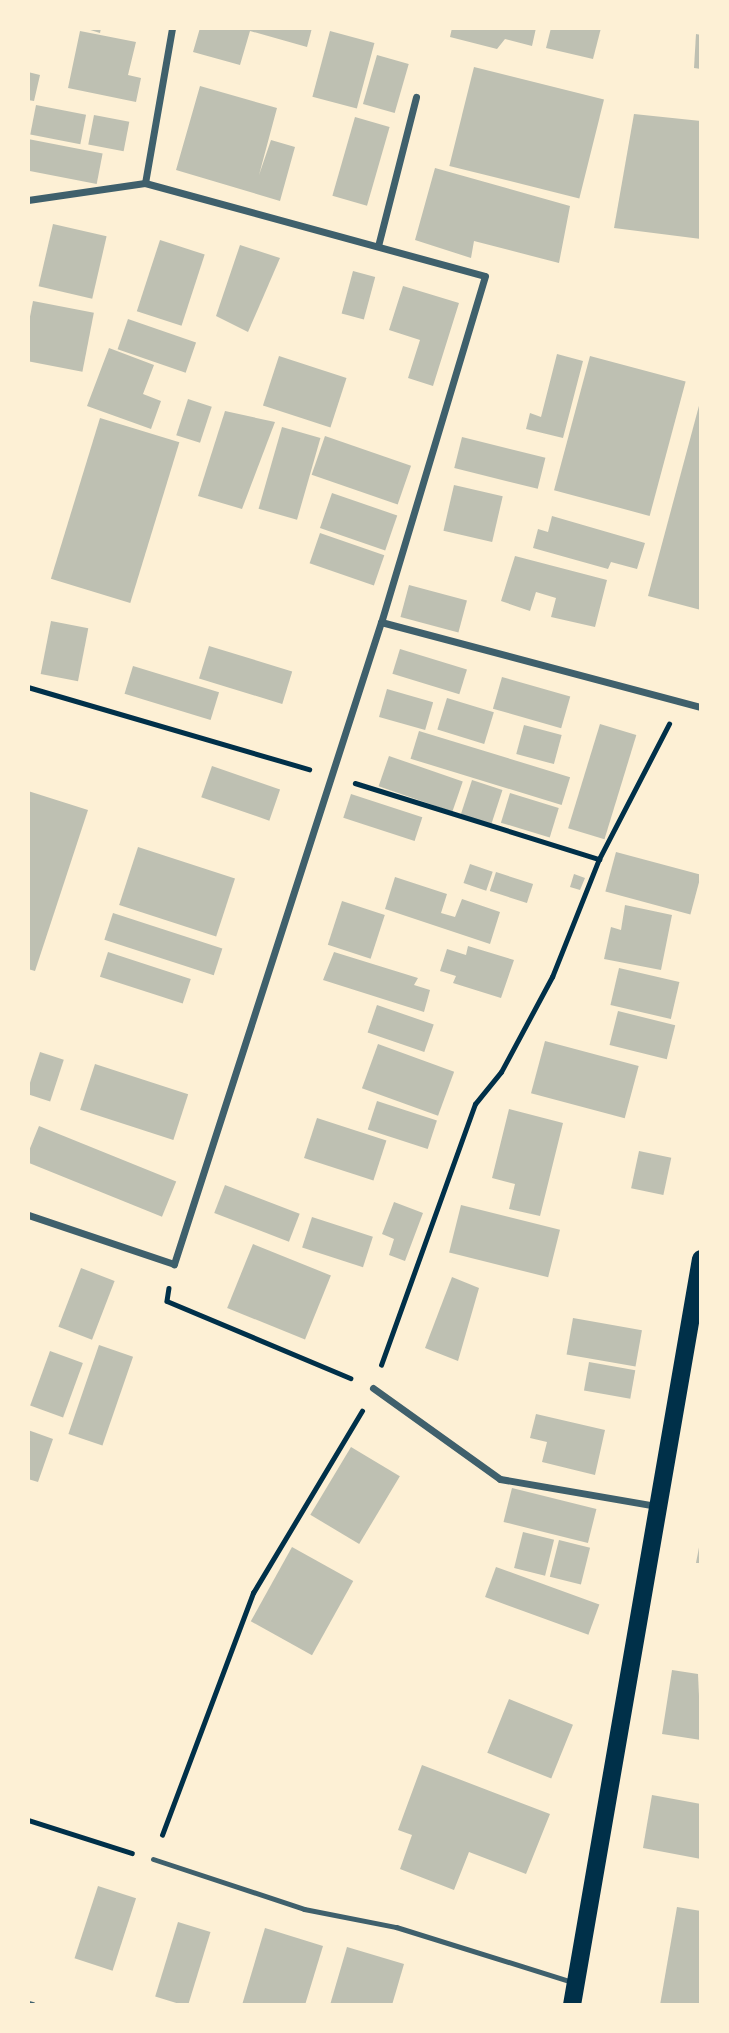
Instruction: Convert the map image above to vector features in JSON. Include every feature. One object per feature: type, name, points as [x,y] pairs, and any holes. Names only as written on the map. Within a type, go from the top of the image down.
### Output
[{"type":"main road","points":[[572,2005],[578,1984],[701,1259]]},
{"type":"street","points":[[145,183],[172,28]]},
{"type":"street","points":[[378,246],[416,97]]},
{"type":"street","points":[[28,200],[145,183],[485,276],[381,622],[174,1264],[28,1214]]},
{"type":"street","points":[[381,622],[701,707]]},
{"type":"street","points":[[373,1388],[500,1479],[659,1507]]},
{"type":"lane","points":[[153,1859],[304,1909],[396,1927],[578,1984]]},
{"type":"path","points":[[28,687],[330,775],[599,859]]},
{"type":"path","points":[[28,1820],[153,1859],[253,1593],[350,1434],[373,1388],[475,1104],[502,1072],[552,977],[599,859],[680,701]]},
{"type":"path","points":[[174,1264],[167,1301],[373,1388]]},
{"type":"building","points":[[84,28],[101,28],[100,33]]},
{"type":"building","points":[[200,28],[312,28],[307,47],[250,31],[240,65],[193,52]]},
{"type":"building","points":[[452,28],[536,28],[532,46],[505,39],[497,49],[450,37]]},
{"type":"building","points":[[551,28],[601,28],[593,59],[546,48]]},
{"type":"building","points":[[80,31],[136,42],[128,75],[141,78],[136,102],[68,88]]},
{"type":"building","points":[[330,31],[374,43],[357,109],[312,97]]},
{"type":"building","points":[[696,34],[701,35],[701,69],[694,68]]},
{"type":"building","points":[[377,55],[409,64],[395,113],[363,104]]},
{"type":"building","points":[[474,67],[604,99],[579,198],[449,166]]},
{"type":"building","points":[[28,72],[40,75],[34,101],[28,100]]},
{"type":"building","points":[[200,86],[277,108],[259,175],[271,140],[295,147],[280,201],[176,170]]},
{"type":"building","points":[[36,105],[86,115],[80,144],[30,134]]},
{"type":"building","points":[[634,114],[701,121],[701,239],[614,228]]},
{"type":"building","points":[[94,115],[129,122],[124,151],[88,144]]},
{"type":"building","points":[[355,117],[390,127],[367,206],[332,196]]},
{"type":"building","points":[[28,139],[103,154],[97,184],[28,171]]},
{"type":"building","points":[[435,168],[570,206],[559,263],[474,241],[471,258],[415,240]]},
{"type":"building","points":[[53,224],[107,236],[92,299],[39,286]]},
{"type":"building","points":[[160,240],[205,255],[182,326],[137,311]]},
{"type":"building","points":[[240,245],[280,258],[248,332],[216,316]]},
{"type":"building","points":[[353,271],[375,277],[364,319],[342,314]]},
{"type":"building","points":[[403,286],[459,303],[433,386],[408,378],[420,340],[389,330]]},
{"type":"building","points":[[33,301],[94,313],[82,372],[28,361],[28,327]]},
{"type":"building","points":[[128,319],[196,342],[186,373],[118,349]]},
{"type":"building","points":[[109,348],[154,365],[143,394],[161,401],[151,429],[87,406]]},
{"type":"building","points":[[557,354],[583,361],[563,438],[526,429],[530,413],[541,417]]},
{"type":"building","points":[[279,356],[347,378],[330,427],[263,405]]},
{"type":"building","points":[[590,356],[686,382],[650,516],[554,490]]},
{"type":"building","points":[[188,399],[212,407],[200,443],[176,435]]},
{"type":"building","points":[[701,402],[701,610],[648,596]]},
{"type":"building","points":[[225,411],[275,422],[242,509],[198,496]]},
{"type":"building","points":[[100,418],[179,442],[130,603],[51,579]]},
{"type":"building","points":[[282,427],[320,438],[297,520],[259,509]]},
{"type":"building","points":[[325,436],[411,466],[398,504],[312,475]]},
{"type":"building","points":[[462,437],[545,458],[538,489],[454,468]]},
{"type":"building","points":[[454,485],[503,496],[492,542],[443,531]]},
{"type":"building","points":[[332,493],[397,515],[385,550],[320,528]]},
{"type":"building","points":[[552,516],[645,543],[637,569],[611,562],[608,569],[533,548],[538,529],[548,532]]},
{"type":"building","points":[[320,533],[384,555],[374,585],[310,563]]},
{"type":"building","points":[[515,556],[607,580],[595,627],[551,617],[556,598],[536,592],[530,611],[501,601]]},
{"type":"building","points":[[409,585],[467,601],[458,632],[400,617]]},
{"type":"building","points":[[51,621],[88,628],[78,681],[41,674]]},
{"type":"building","points":[[209,646],[292,671],[282,704],[199,679]]},
{"type":"building","points":[[400,649],[467,669],[459,694],[392,674]]},
{"type":"building","points":[[133,666],[219,692],[211,720],[125,694]]},
{"type":"building","points":[[502,677],[570,697],[561,728],[493,709]]},
{"type":"building","points":[[387,689],[433,702],[425,730],[379,717]]},
{"type":"building","points":[[447,698],[494,712],[484,744],[437,730]]},
{"type":"building","points":[[600,724],[636,735],[604,839],[568,828]]},
{"type":"building","points":[[524,725],[562,735],[554,764],[516,754]]},
{"type":"building","points":[[419,731],[570,777],[562,805],[411,759]]},
{"type":"building","points":[[389,756],[463,781],[452,812],[379,786]]},
{"type":"building","points":[[212,766],[280,789],[269,821],[201,797]]},
{"type":"building","points":[[472,780],[502,790],[491,824],[461,814]]},
{"type":"building","points":[[28,791],[88,810],[35,971],[28,969]]},
{"type":"building","points":[[510,793],[559,808],[550,838],[501,823]]},
{"type":"building","points":[[351,794],[422,817],[415,841],[343,818]]},
{"type":"building","points":[[138,847],[235,879],[216,937],[119,905]]},
{"type":"building","points":[[616,852],[701,875],[690,914],[605,892]]},
{"type":"building","points":[[470,864],[493,872],[486,891],[463,883]]},
{"type":"building","points":[[496,872],[533,884],[527,903],[490,891]]},
{"type":"building","points":[[574,874],[585,878],[580,890],[570,887]]},
{"type":"building","points":[[395,877],[447,894],[441,913],[455,917],[462,899],[500,912],[490,944],[385,909]]},
{"type":"building","points":[[342,901],[385,915],[371,959],[328,945]]},
{"type":"building","points":[[625,905],[672,915],[661,970],[604,959],[611,927],[621,930]]},
{"type":"building","points":[[113,913],[222,949],[214,975],[104,940]]},
{"type":"building","points":[[468,946],[514,960],[501,998],[453,983],[456,976],[440,971],[447,949],[466,955]]},
{"type":"building","points":[[108,952],[191,979],[183,1004],[100,977]]},
{"type":"building","points":[[334,952],[418,978],[414,985],[430,990],[424,1012],[323,980]]},
{"type":"building","points":[[619,968],[679,982],[671,1019],[610,1005]]},
{"type":"building","points":[[377,1005],[434,1025],[424,1052],[368,1032]]},
{"type":"building","points":[[618,1011],[675,1025],[667,1059],[610,1045]]},
{"type":"building","points":[[545,1041],[639,1066],[625,1118],[531,1093]]},
{"type":"building","points":[[378,1044],[454,1072],[438,1116],[362,1088]]},
{"type":"building","points":[[40,1052],[64,1060],[50,1102],[28,1094]]},
{"type":"building","points":[[95,1064],[188,1094],[173,1140],[80,1110]]},
{"type":"building","points":[[377,1101],[437,1120],[428,1149],[368,1130]]},
{"type":"building","points":[[509,1109],[563,1123],[540,1216],[509,1209],[515,1184],[492,1178]]},
{"type":"building","points":[[317,1118],[386,1141],[373,1181],[304,1158]]},
{"type":"building","points":[[39,1126],[176,1181],[162,1217],[28,1163],[28,1153]]},
{"type":"building","points":[[639,1151],[671,1158],[663,1195],[631,1188]]},
{"type":"building","points":[[225,1185],[300,1214],[289,1242],[214,1213]]},
{"type":"building","points":[[394,1202],[423,1213],[405,1261],[389,1255],[394,1239],[382,1234]]},
{"type":"building","points":[[461,1205],[560,1230],[548,1277],[449,1253]]},
{"type":"building","points":[[312,1217],[373,1237],[363,1267],[302,1247]]},
{"type":"building","points":[[253,1244],[331,1275],[305,1339],[227,1308]]},
{"type":"building","points":[[81,1268],[115,1281],[92,1340],[58,1327]]},
{"type":"building","points":[[452,1277],[479,1288],[458,1361],[425,1348]]},
{"type":"building","points":[[573,1318],[642,1330],[636,1367],[567,1354]]},
{"type":"building","points":[[99,1345],[133,1357],[102,1446],[68,1434]]},
{"type":"building","points":[[50,1351],[83,1363],[63,1417],[30,1406]]},
{"type":"building","points":[[589,1362],[635,1370],[630,1399],[584,1391]]},
{"type":"building","points":[[536,1414],[605,1430],[595,1475],[542,1462],[547,1442],[530,1438]]},
{"type":"building","points":[[28,1430],[53,1439],[38,1482],[28,1479]]},
{"type":"building","points":[[351,1447],[400,1476],[359,1544],[310,1515]]},
{"type":"building","points":[[512,1488],[596,1509],[588,1543],[504,1522]]},
{"type":"building","points":[[523,1532],[554,1540],[545,1576],[514,1568]]},
{"type":"building","points":[[701,1537],[701,1563],[696,1563]]},
{"type":"building","points":[[559,1540],[590,1548],[581,1585],[550,1577]]},
{"type":"building","points":[[292,1547],[353,1581],[312,1655],[251,1621]]},
{"type":"building","points":[[496,1567],[599,1605],[588,1635],[485,1597]]},
{"type":"building","points":[[672,1670],[698,1674],[701,1740],[662,1734]]},
{"type":"building","points":[[509,1699],[573,1725],[551,1779],[487,1753]]},
{"type":"building","points":[[422,1765],[550,1814],[526,1874],[469,1852],[454,1890],[400,1869],[412,1835],[398,1830]]},
{"type":"building","points":[[652,1795],[701,1804],[701,1859],[643,1848]]},
{"type":"building","points":[[98,1886],[136,1898],[113,1971],[75,1958]]},
{"type":"building","points":[[677,1907],[701,1911],[701,2005],[660,2005]]},
{"type":"building","points":[[178,1922],[211,1932],[188,2005],[155,1997]]},
{"type":"building","points":[[265,1928],[323,1946],[305,2005],[242,2005]]},
{"type":"building","points":[[347,1947],[404,1964],[392,2005],[330,2005]]}]
